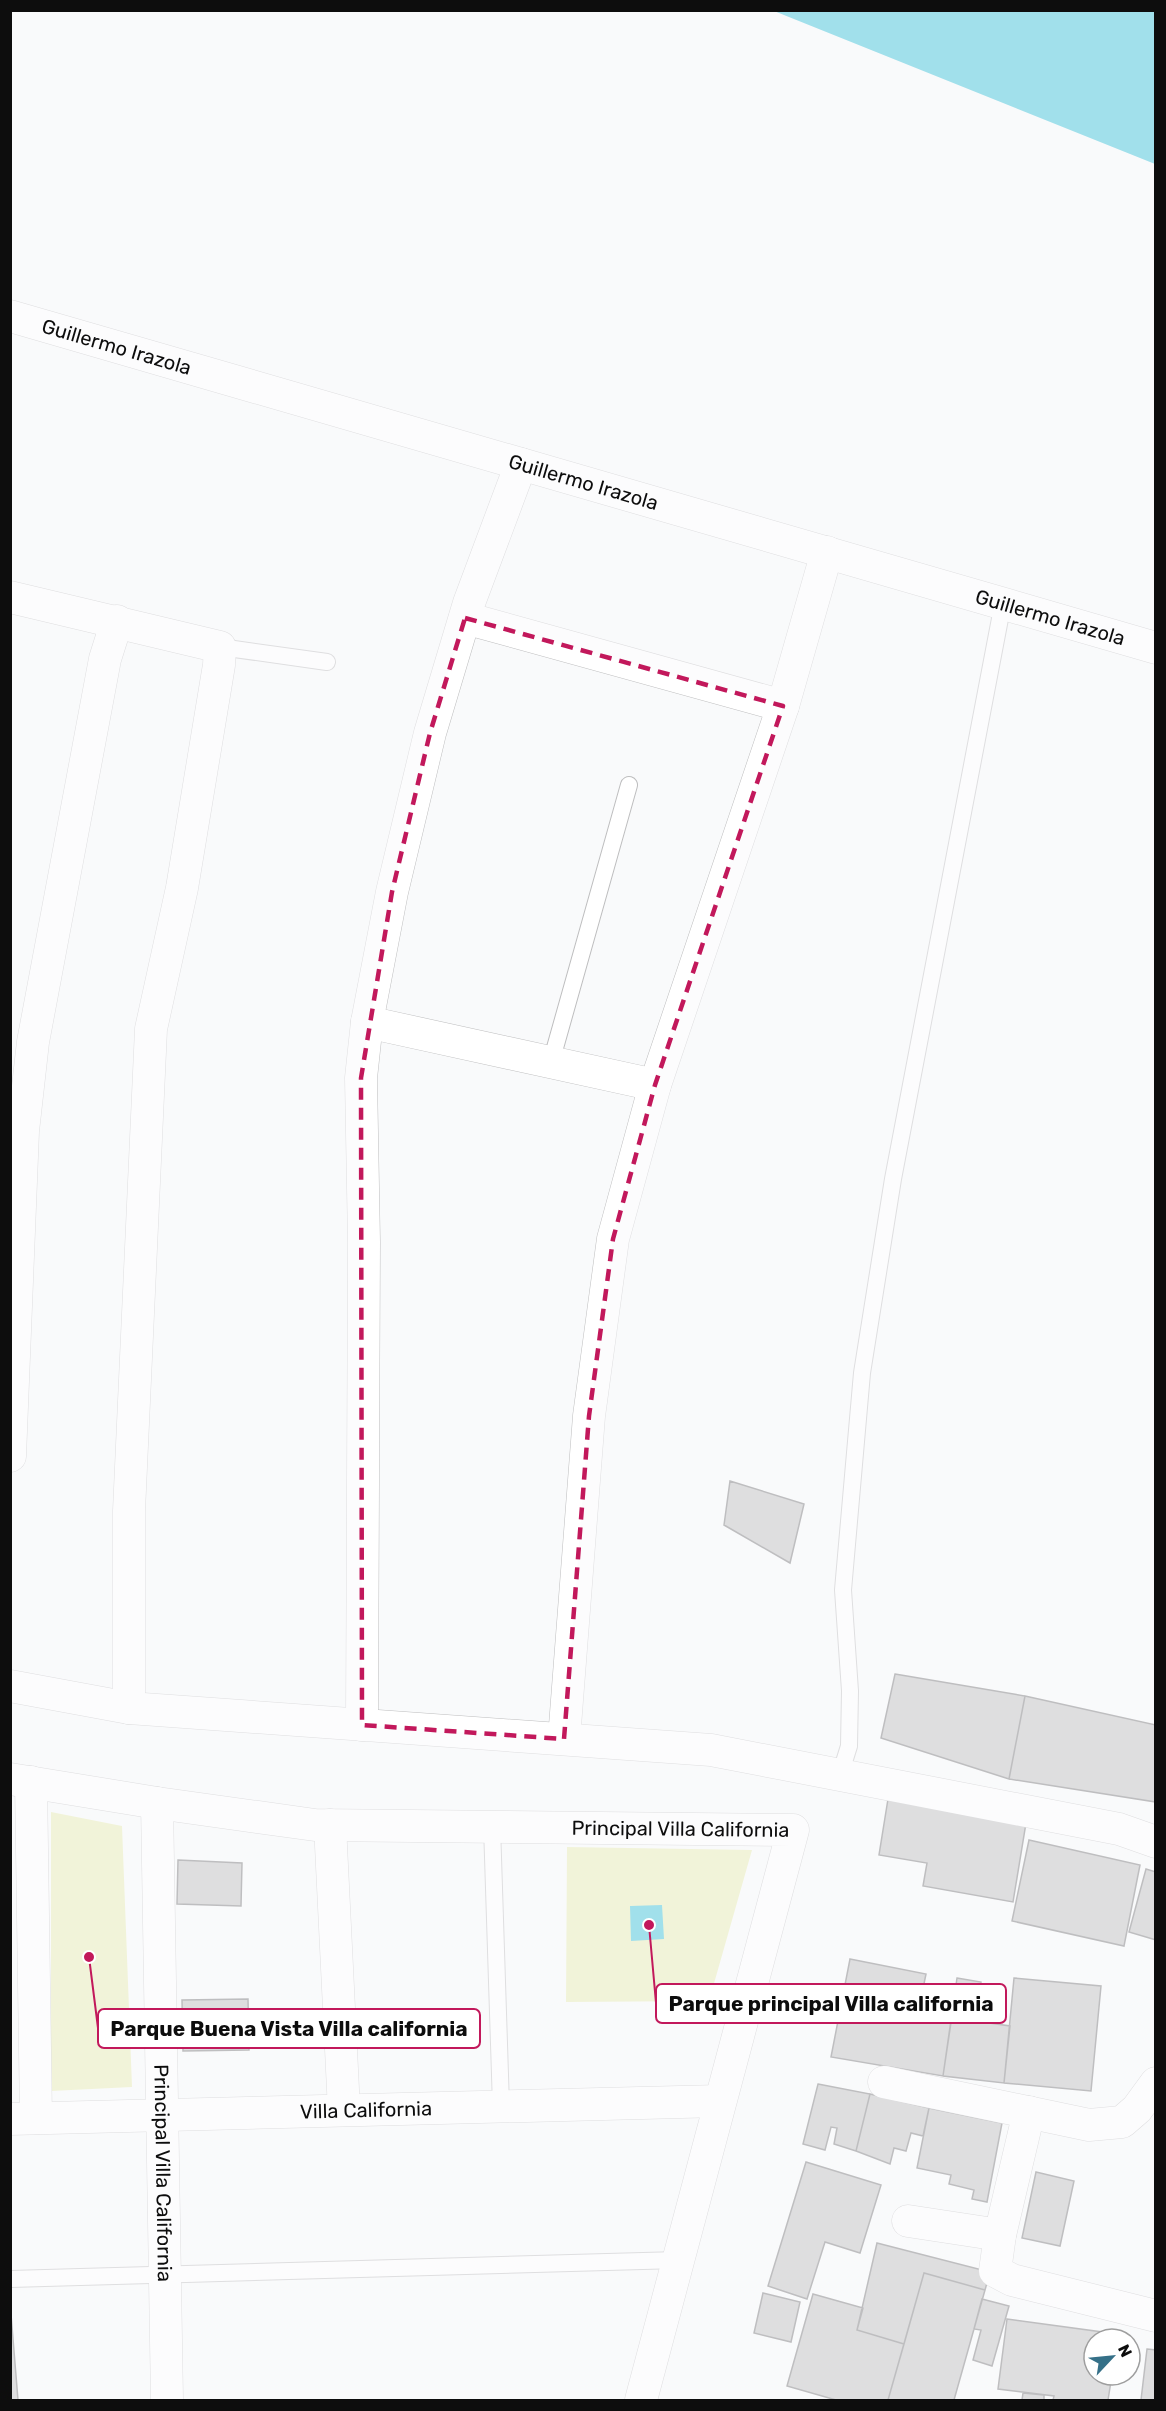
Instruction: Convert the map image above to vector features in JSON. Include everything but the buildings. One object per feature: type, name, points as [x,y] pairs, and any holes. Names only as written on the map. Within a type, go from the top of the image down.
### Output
[{"type":"street","name":"Guillermo Irazola","points":[[10,316],[1155,648]]},
{"type":"street","points":[[362,1725],[364,1242],[361,1078],[367,1022],[392,891],[430,733],[465,618],[521,464]]},
{"type":"street","points":[[564,1739],[589,1416],[613,1239],[655,1085],[783,706],[826,552]]},
{"type":"street","points":[[10,597],[220,647],[219,665],[182,888],[151,1029],[129,1511],[129,1708]]},
{"type":"street","points":[[465,618],[783,706]]},
{"type":"street","points":[[10,1456],[23,1131],[33,1042],[105,659],[117,621]]},
{"type":"street","points":[[367,1022],[655,1085]]},
{"type":"street","points":[[10,1686],[129,1708],[711,1750],[1119,1829],[1155,1842]]},
{"type":"street","points":[[21,1781],[23,2118]]},
{"type":"street","name":"Principal Villa California","points":[[21,1781],[315,1825],[793,1830],[641,2400]]},
{"type":"street","name":"Principal Villa California","points":[[157,1803],[167,2400]]},
{"type":"street","points":[[330,1825],[344,2110]]},
{"type":"street","points":[[884,2082],[1089,2125],[1122,2122],[1137,2109],[1155,2083]]},
{"type":"street","name":"Villa California","points":[[23,2118],[720,2101]]},
{"type":"street","points":[[1029,2112],[1000,2235],[995,2271],[1012,2280],[1155,2316]]},
{"type":"street","points":[[908,2221],[1000,2235]]},
{"type":"lane","points":[[840,1775],[849,1746],[850,1691],[843,1590],[862,1372],[895,1168],[1003,603]]},
{"type":"lane","points":[[220,647],[327,662]]},
{"type":"lane","points":[[551,1062],[629,785]]},
{"type":"lane","points":[[492,1826],[501,2106]]},
{"type":"lane","points":[[10,2279],[679,2260]]},
{"type":"highlighted area","points":[[465,618],[783,706],[655,1085],[613,1239],[589,1416],[564,1739],[362,1725],[361,1078],[392,892],[430,733]]},
{"type":"green space","points":[[51,1812],[122,1826],[132,2087],[51,2091]]},
{"type":"green space","points":[[567,1847],[752,1850],[709,2001],[566,2002]]},
{"type":"water","points":[[774,11],[1155,11],[1155,164]]},
{"type":"water","points":[[662,1905],[664,1939],[631,1941],[630,1906]]},
{"type":"place","name":"Parque principal Villa california","points":[[649,1925]]},
{"type":"place","name":"Parque Buena Vista Villa california","points":[[89,1957]]}]
